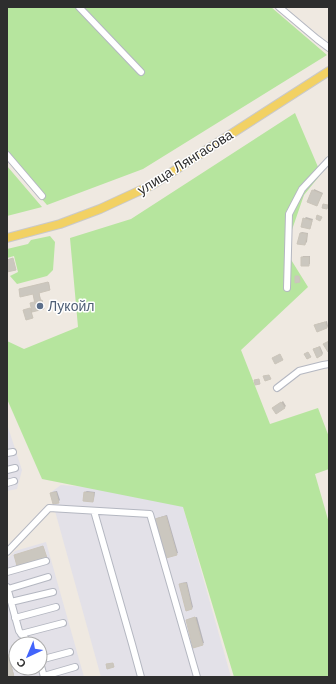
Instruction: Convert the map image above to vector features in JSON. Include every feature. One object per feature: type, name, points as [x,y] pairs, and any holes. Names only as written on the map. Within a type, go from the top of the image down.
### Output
[{"type":"main road","name":"улица Лянгасова","points":[[7,238],[60,224],[100,209],[152,185],[329,71]]},
{"type":"street","points":[[79,7],[141,72]]},
{"type":"street","points":[[279,7],[329,48]]},
{"type":"street","points":[[7,155],[42,196]]},
{"type":"street","points":[[287,288],[289,214],[302,189],[329,160]]},
{"type":"street","points":[[277,388],[299,371],[329,364]]},
{"type":"street","points":[[7,470],[15,468]]},
{"type":"street","points":[[7,552],[49,508],[150,514],[197,677]]},
{"type":"street","points":[[94,510],[141,677]]},
{"type":"street","points":[[7,572],[46,561]]},
{"type":"street","points":[[48,577],[7,588],[19,631],[21,634],[63,623]]},
{"type":"street","points":[[11,602],[53,592]]},
{"type":"street","points":[[15,618],[56,606]]},
{"type":"street","points":[[48,659],[70,652]]},
{"type":"street","points":[[44,677],[75,667]]},
{"type":"shaded area","points":[[7,424],[22,470],[17,489],[7,491]]},
{"type":"shaded area","points":[[61,485],[152,492],[183,507],[231,677],[101,677],[50,493]]},
{"type":"shaded area","points":[[46,542],[84,677],[7,677],[7,559],[15,551]]},
{"type":"green space","points":[[7,7],[271,7],[327,55],[143,169],[47,205],[7,159]]},
{"type":"green space","points":[[295,113],[321,174],[304,195],[285,250],[308,287],[241,350],[270,424],[318,408],[329,437],[329,469],[315,474],[329,523],[329,677],[234,677],[183,507],[42,479],[7,399],[7,341],[24,349],[78,327],[70,238],[131,219]]},
{"type":"green space","points":[[7,166],[42,207],[7,216]]},
{"type":"green space","points":[[50,236],[55,242],[53,270],[47,276],[17,284],[10,276],[18,272],[14,256],[7,258],[7,249],[28,244],[31,240]]},
{"type":"building","points":[[312,190],[322,194],[317,206],[307,202]]},
{"type":"building","points":[[323,204],[328,205],[327,209],[322,208]]},
{"type":"building","points":[[317,215],[322,217],[320,221],[316,219]]},
{"type":"building","points":[[303,218],[312,221],[310,229],[301,227]]},
{"type":"building","points":[[300,233],[307,234],[305,245],[297,244]]},
{"type":"building","points":[[301,257],[309,257],[309,266],[301,266]]},
{"type":"building","points":[[13,258],[16,270],[7,272],[7,260]]},
{"type":"building","points":[[295,276],[299,276],[300,282],[295,283]]},
{"type":"building","points":[[48,282],[50,290],[39,293],[41,303],[35,304],[33,294],[20,297],[19,289]]},
{"type":"building","points":[[42,300],[44,309],[32,312],[30,303]]},
{"type":"building","points":[[30,308],[33,318],[26,320],[23,310]]},
{"type":"building","points":[[325,322],[327,328],[317,332],[314,325]]},
{"type":"building","points":[[329,341],[329,351],[328,352],[323,344]]},
{"type":"building","points":[[319,347],[322,355],[317,358],[313,349]]},
{"type":"building","points":[[308,352],[311,357],[307,359],[304,354]]},
{"type":"building","points":[[280,354],[283,360],[275,364],[272,358]]},
{"type":"building","points":[[269,375],[271,379],[265,381],[263,376]]},
{"type":"building","points":[[259,379],[260,384],[255,385],[254,380]]},
{"type":"building","points":[[281,402],[285,408],[276,414],[272,408]]},
{"type":"building","points":[[56,492],[59,503],[53,504],[50,493]]},
{"type":"building","points":[[84,492],[94,493],[93,502],[83,501]]},
{"type":"building","points":[[166,516],[177,555],[166,558],[155,519]]},
{"type":"building","points":[[43,546],[47,558],[17,566],[14,555]]},
{"type":"building","points":[[186,583],[192,609],[186,611],[179,584]]},
{"type":"building","points":[[195,617],[203,645],[193,648],[186,620]]},
{"type":"building","points":[[7,651],[8,676],[14,677],[7,677]]},
{"type":"building","points":[[113,663],[114,667],[107,669],[106,664]]},
{"type":"place","name":"Лукойл","points":[[40,306]]}]
